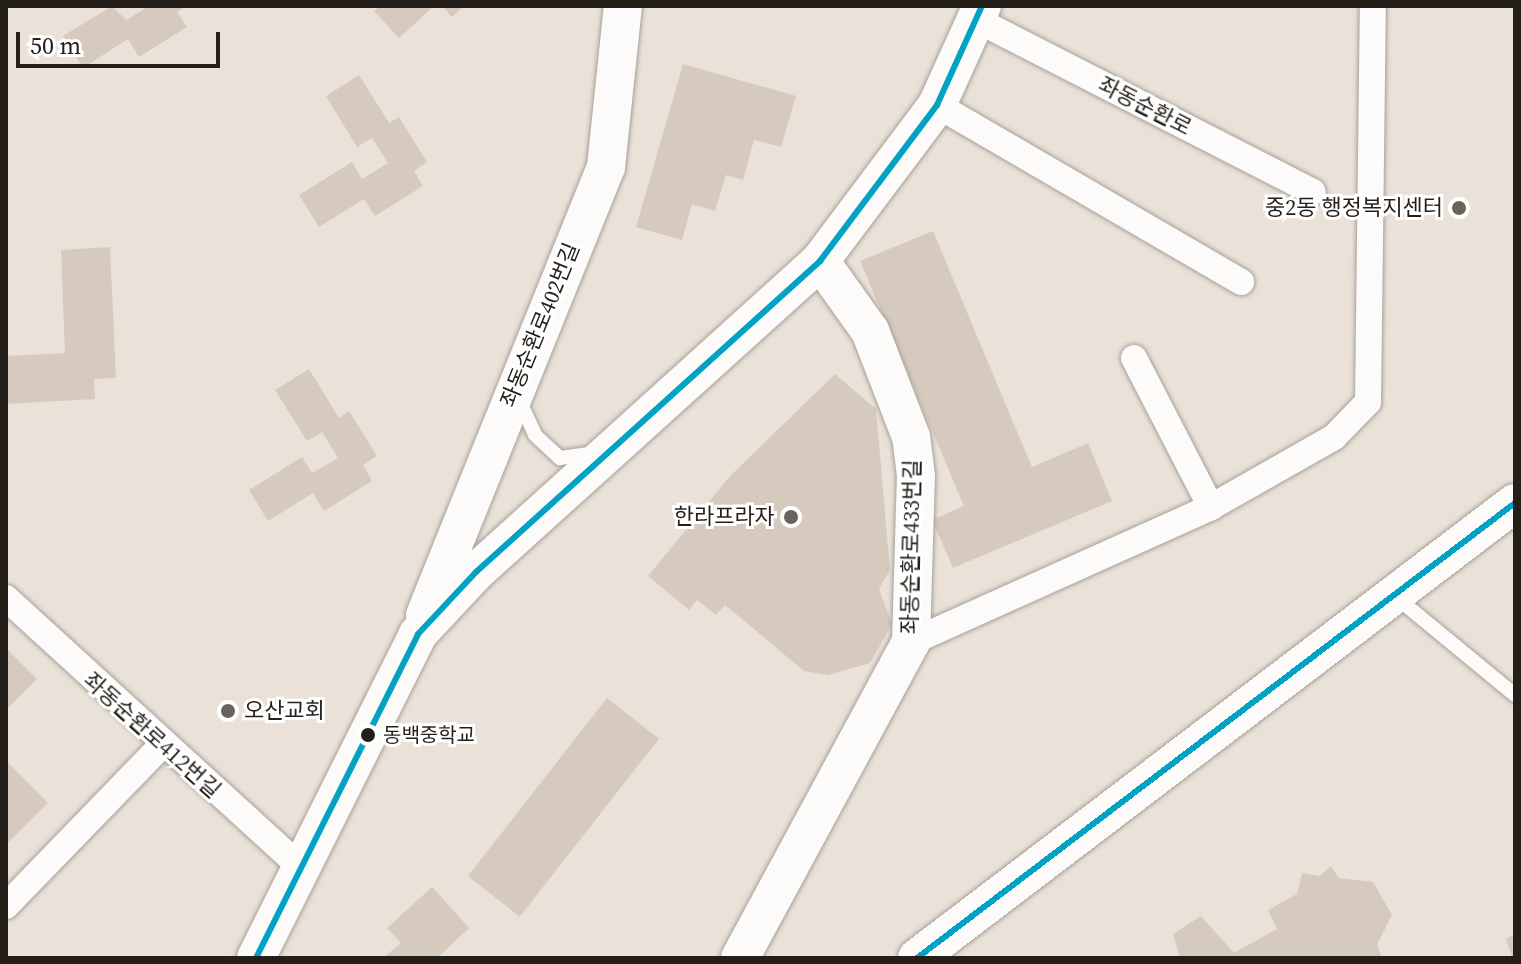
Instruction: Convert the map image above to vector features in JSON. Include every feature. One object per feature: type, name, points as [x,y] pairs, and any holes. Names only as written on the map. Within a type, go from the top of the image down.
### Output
[{"type":"street","name":"좌동순환로402번길","points":[[418,634],[514,388],[606,167],[623,6]]},
{"type":"street","points":[[911,642],[1211,507],[1334,437],[1368,402],[1373,6]]},
{"type":"street","name":"좌동순환로","points":[[256,958],[418,634],[607,452],[820,261],[937,105],[980,13],[1313,192]]},
{"type":"street","points":[[937,105],[1241,282]]},
{"type":"street","name":"좌동순환로433번길","points":[[740,958],[911,642],[916,476],[911,437],[870,331],[820,261]]},
{"type":"street","points":[[1134,358],[1211,507]]},
{"type":"street","points":[[917,958],[1396,597],[1515,503]]},
{"type":"street","name":"좌동순환로412번길","points":[[6,598],[161,746],[301,867]]},
{"type":"street","points":[[6,906],[161,746]]},
{"type":"lane","points":[[514,388],[535,435],[560,458],[607,452]]},
{"type":"lane","points":[[1396,597],[1515,695]]},
{"type":"building","points":[[112,6],[126,20],[149,6],[186,6],[177,12],[187,27],[139,57],[128,39],[83,68],[63,36]]},
{"type":"building","points":[[380,6],[434,6],[399,38],[374,11]]},
{"type":"building","points":[[442,6],[464,6],[452,17]]},
{"type":"building","points":[[683,64],[796,96],[781,147],[754,140],[743,180],[726,175],[715,211],[692,204],[682,240],[636,227]]},
{"type":"building","points":[[359,75],[389,123],[399,117],[427,162],[414,171],[423,186],[375,216],[364,199],[319,227],[299,195],[352,162],[362,179],[388,163],[372,138],[357,147],[326,96]]},
{"type":"building","points":[[933,231],[1032,467],[1088,443],[1112,501],[953,568],[932,520],[964,506],[860,261]]},
{"type":"building","points":[[110,247],[116,378],[94,379],[95,399],[6,404],[6,356],[65,353],[61,250]]},
{"type":"building","points":[[309,369],[339,418],[349,411],[377,456],[363,465],[372,481],[324,511],[313,493],[268,521],[249,490],[302,457],[312,473],[338,458],[322,432],[307,441],[275,390]]},
{"type":"building","name":"한라프라자","points":[[835,374],[876,409],[890,570],[879,589],[892,624],[870,663],[828,675],[804,671],[725,605],[716,615],[697,600],[689,610],[648,576],[730,476]]},
{"type":"building","points":[[8,650],[37,679],[6,710],[6,653]]},
{"type":"building","points":[[607,698],[659,739],[520,917],[468,876]]},
{"type":"building","points":[[6,761],[48,803],[6,845]]},
{"type":"building","points":[[1331,866],[1339,878],[1373,882],[1392,915],[1377,945],[1382,958],[1180,958],[1173,934],[1201,916],[1234,953],[1277,929],[1268,910],[1297,894],[1302,873],[1320,876]]},
{"type":"building","points":[[432,887],[469,928],[437,958],[383,958],[401,943],[387,928]]},
{"type":"building","points":[[1515,934],[1515,958],[1512,958],[1506,939]]},
{"type":"transit line","points":[[256,958],[418,634],[476,572],[820,261],[937,105],[982,6]]},
{"type":"transit line","points":[[917,958],[1515,503]]},
{"type":"place","name":"중2동 행정복지센터","points":[[1459,208]]},
{"type":"place","name":"한라프라자","points":[[791,517]]},
{"type":"place","name":"오산교회","points":[[228,711]]},
{"type":"place","name":"동백중학교","points":[[368,735]]}]
